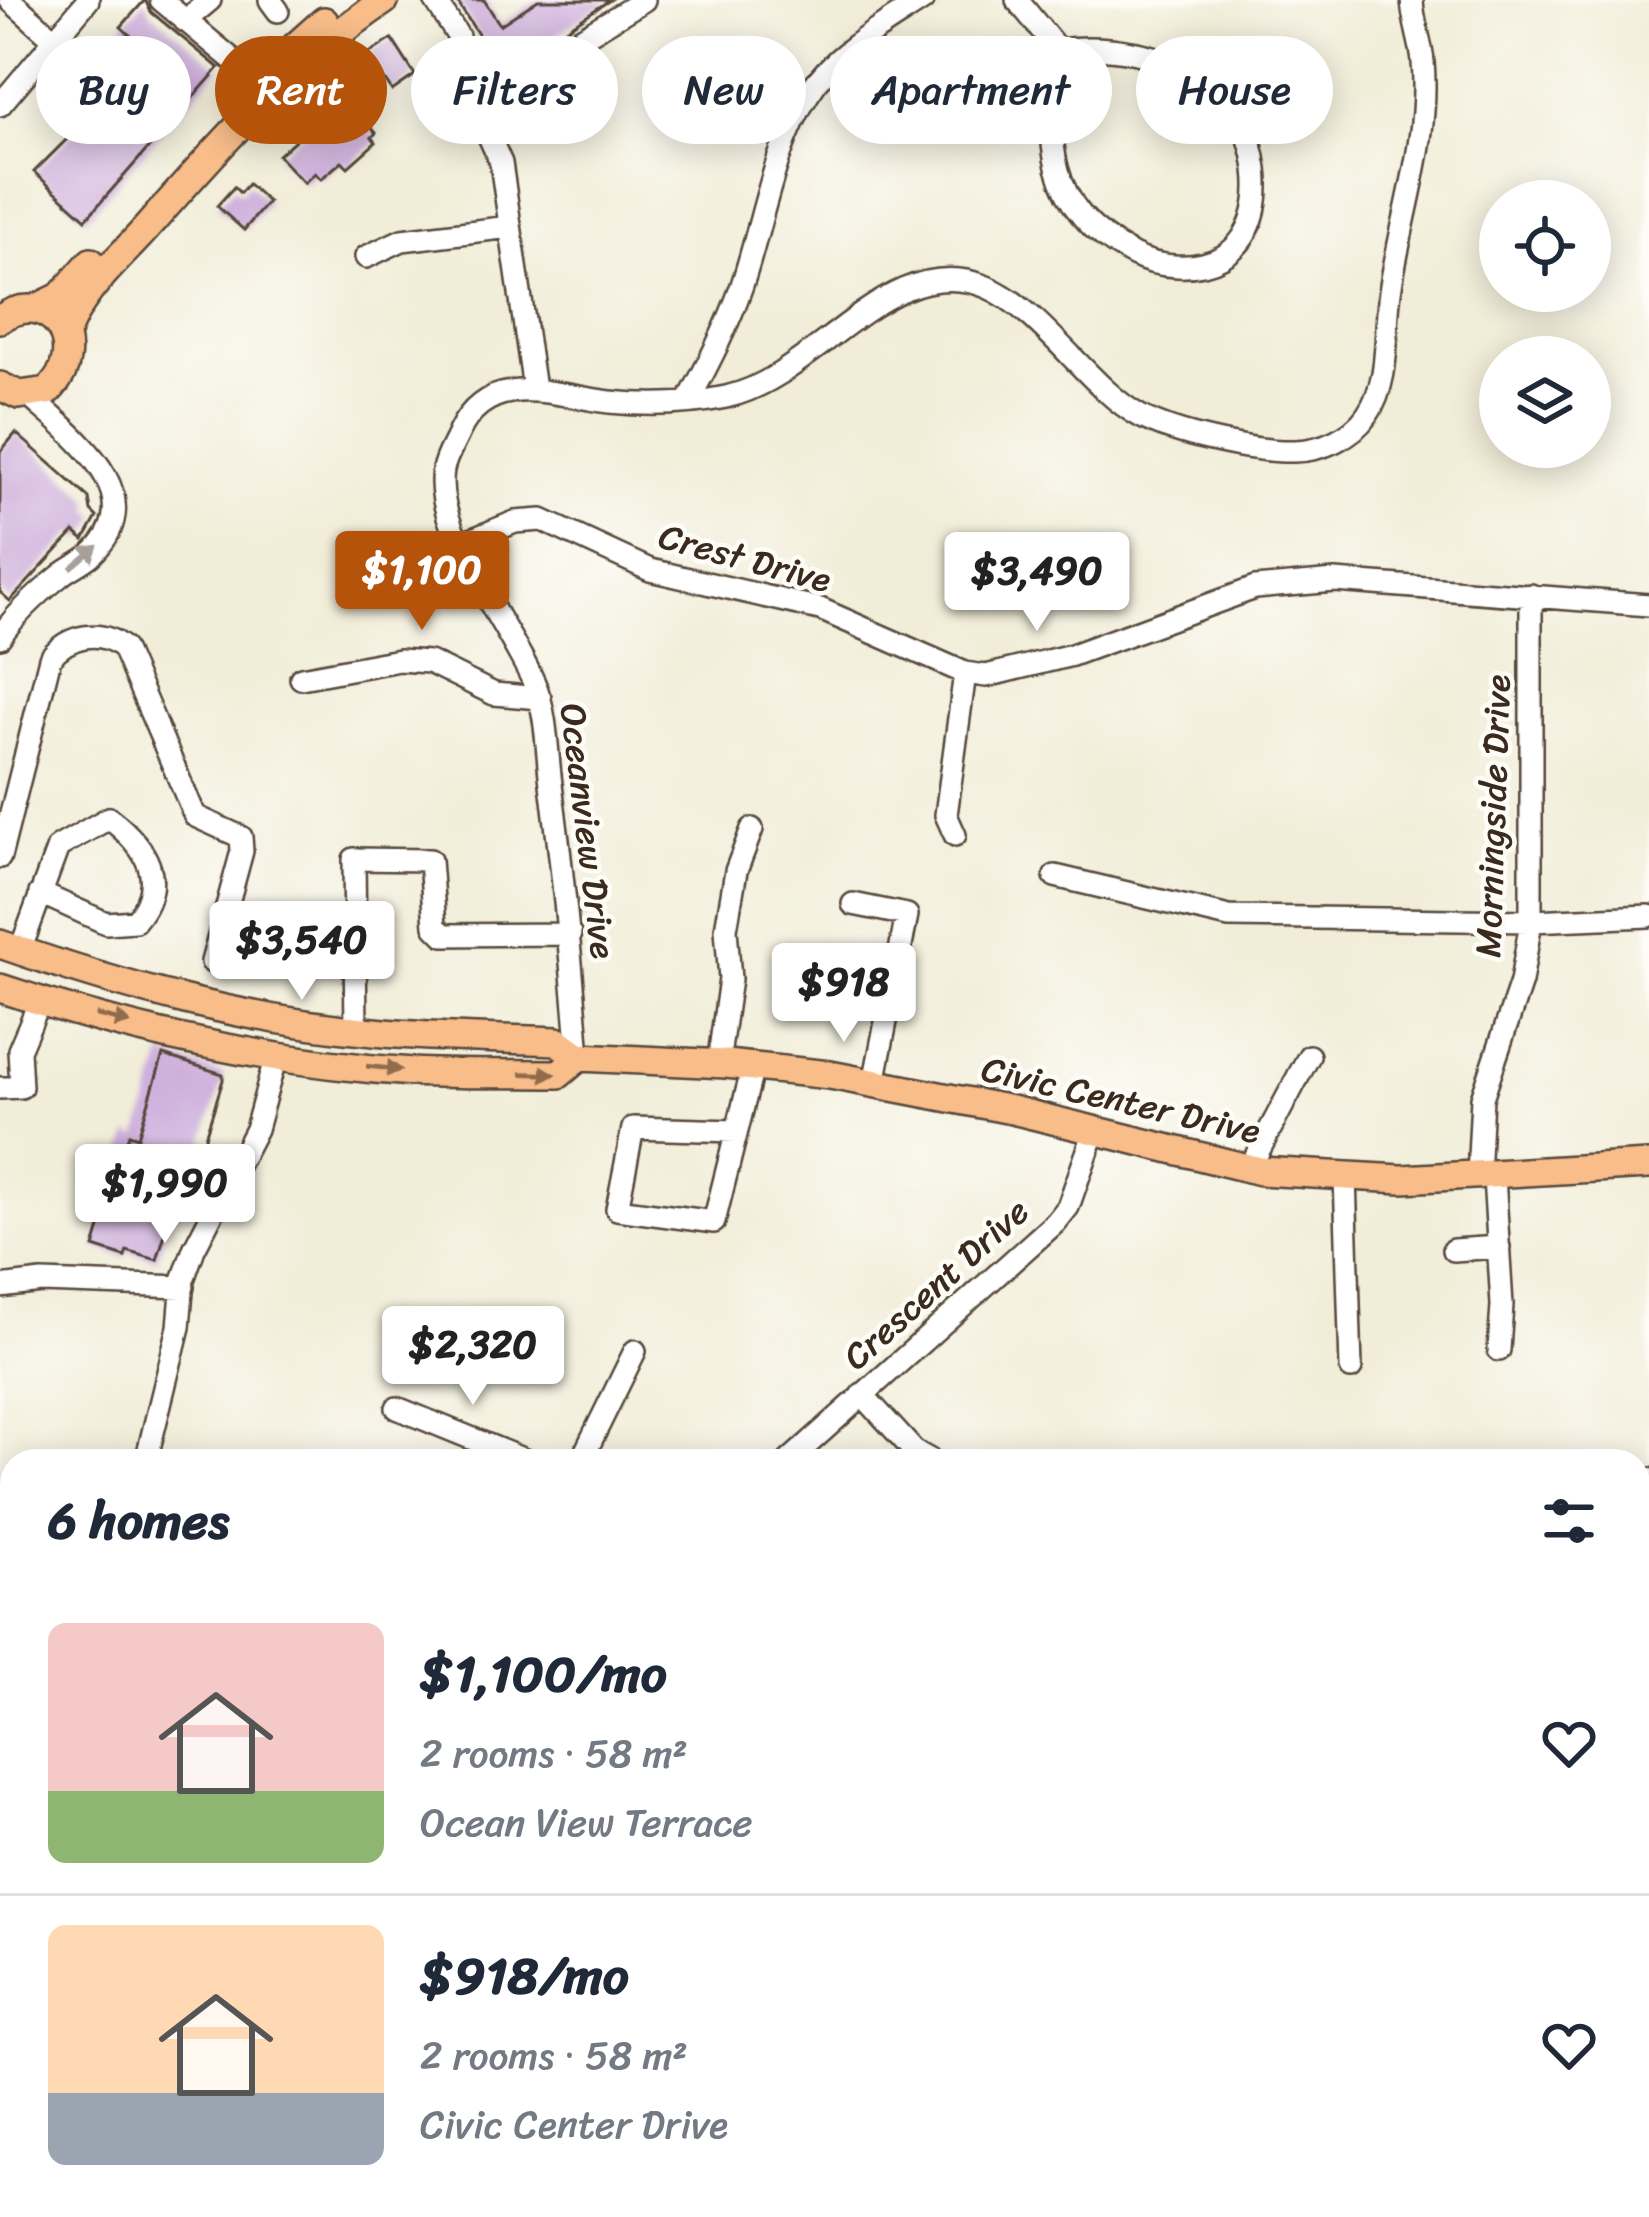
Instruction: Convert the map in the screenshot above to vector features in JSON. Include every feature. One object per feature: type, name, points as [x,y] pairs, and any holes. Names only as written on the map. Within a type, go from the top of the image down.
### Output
[{"type":"main road","points":[[309,36],[351,0]]},
{"type":"main road","points":[[65,336],[85,298],[230,134],[325,43],[385,0]]},
{"type":"main road","points":[[0,319],[60,297],[215,126]]},
{"type":"main road","points":[[10,393],[48,391],[61,378],[68,360],[65,336],[52,318],[35,309]]},
{"type":"main road","name":"Civic Center Drive","points":[[10,948],[122,986],[196,1004],[363,1031],[557,1041],[578,1058],[718,1064],[874,1083],[1012,1110],[1249,1169],[1345,1176],[1486,1177],[1649,1165]]},
{"type":"main road","name":"Civic Center Drive","points":[[0,988],[276,1056],[413,1072],[560,1074],[578,1058]]},
{"type":"main road","points":[[276,1056],[303,1035],[344,1039],[363,1031]]},
{"type":"street","points":[[10,0],[50,36]]},
{"type":"street","points":[[58,36],[88,0]]},
{"type":"street","points":[[160,0],[215,45]]},
{"type":"street","points":[[185,20],[210,0]]},
{"type":"street","points":[[436,0],[458,36]]},
{"type":"street","points":[[586,36],[644,0]]},
{"type":"street","points":[[688,402],[716,350],[741,287],[786,141],[810,90],[867,37],[923,0]]},
{"type":"street","points":[[1017,0],[1047,36]]},
{"type":"street","name":"Oceanview Drive","points":[[578,1058],[570,934],[540,698],[523,658],[458,545],[441,496],[443,466],[464,422],[488,399],[511,389],[608,401],[688,402],[730,396],[796,365],[895,291],[921,281],[945,280],[986,287],[1015,305],[1137,415],[1172,429],[1296,452],[1345,438],[1369,414],[1382,380],[1390,293],[1421,121],[1423,62],[1412,0]]},
{"type":"street","points":[[1106,48],[1180,67],[1212,83],[1232,104],[1253,154],[1258,199],[1242,235],[1222,256],[1169,267],[1144,261],[1091,230],[1069,197],[1055,163],[1049,117],[1058,50],[1106,48]]},
{"type":"street","points":[[0,105],[36,62]]},
{"type":"street","points":[[492,144],[501,164],[534,389]]},
{"type":"street","points":[[366,257],[401,240],[510,227]]},
{"type":"street","points":[[0,637],[62,574],[91,555],[112,528],[115,505],[94,455],[10,393]]},
{"type":"street","name":"Crest Drive","points":[[458,545],[515,522],[542,520],[650,570],[820,609],[965,673],[986,676],[1072,655],[1255,588],[1335,581],[1649,605]]},
{"type":"street","name":"Morningside Drive","points":[[1498,1350],[1502,1328],[1499,1246],[1486,1177],[1482,1098],[1521,982],[1531,921],[1531,595]]},
{"type":"street","points":[[0,857],[50,658],[62,643],[111,637],[123,648],[195,816],[241,837],[242,850],[212,962]]},
{"type":"street","points":[[301,678],[399,660],[429,662],[494,694],[540,698]]},
{"type":"street","points":[[955,835],[946,815],[965,673]]},
{"type":"street","points":[[10,948],[58,847],[109,818],[130,835],[153,872],[151,902],[135,921],[106,923],[40,892]]},
{"type":"street","points":[[718,1064],[730,979],[726,928],[736,872],[752,829]]},
{"type":"street","points":[[363,1031],[354,859],[430,860],[435,926],[444,935],[570,934]]},
{"type":"street","points":[[1055,875],[1229,916],[1531,921],[1649,916]]},
{"type":"street","points":[[854,904],[908,915],[874,1083]]},
{"type":"street","points":[[0,1088],[21,1087],[19,1050],[40,1001]]},
{"type":"street","points":[[149,1449],[194,1249],[256,1129],[276,1056]]},
{"type":"street","points":[[1249,1169],[1309,1056]]},
{"type":"street","points":[[736,1131],[633,1129],[617,1209],[714,1222],[753,1067]]},
{"type":"street","name":"Crescent Drive","points":[[802,1449],[1056,1222],[1068,1207],[1094,1133]]},
{"type":"street","points":[[1345,1176],[1351,1368]]},
{"type":"street","points":[[1453,1250],[1499,1246]]},
{"type":"street","points":[[0,1287],[42,1282],[183,1287]]},
{"type":"street","points":[[587,1449],[635,1351]]},
{"type":"street","points":[[862,1394],[912,1449]]},
{"type":"street","points":[[397,1408],[497,1449]]},
{"type":"building","points":[[145,0],[151,12],[180,36],[131,36],[121,27]]},
{"type":"building","points":[[456,0],[484,0],[500,25],[538,0],[610,0],[555,36],[479,36]]},
{"type":"building","points":[[392,39],[411,69],[411,78],[392,91],[387,83],[387,42]]},
{"type":"building","points":[[191,45],[215,65],[215,73],[191,100]]},
{"type":"building","points":[[62,144],[152,144],[86,219],[34,172]]},
{"type":"building","points":[[291,144],[374,144],[348,167],[342,161],[321,179],[315,173],[304,183],[278,155]]},
{"type":"building","points":[[248,184],[268,202],[244,230],[217,206],[234,187],[240,193]]},
{"type":"building","points":[[16,433],[89,498],[97,517],[84,540],[74,532],[10,601],[0,592],[0,452]]},
{"type":"building","points":[[163,1055],[223,1074],[223,1080],[197,1162],[188,1160],[157,1260],[127,1251],[125,1257],[94,1247],[129,1134],[138,1137]]}]
